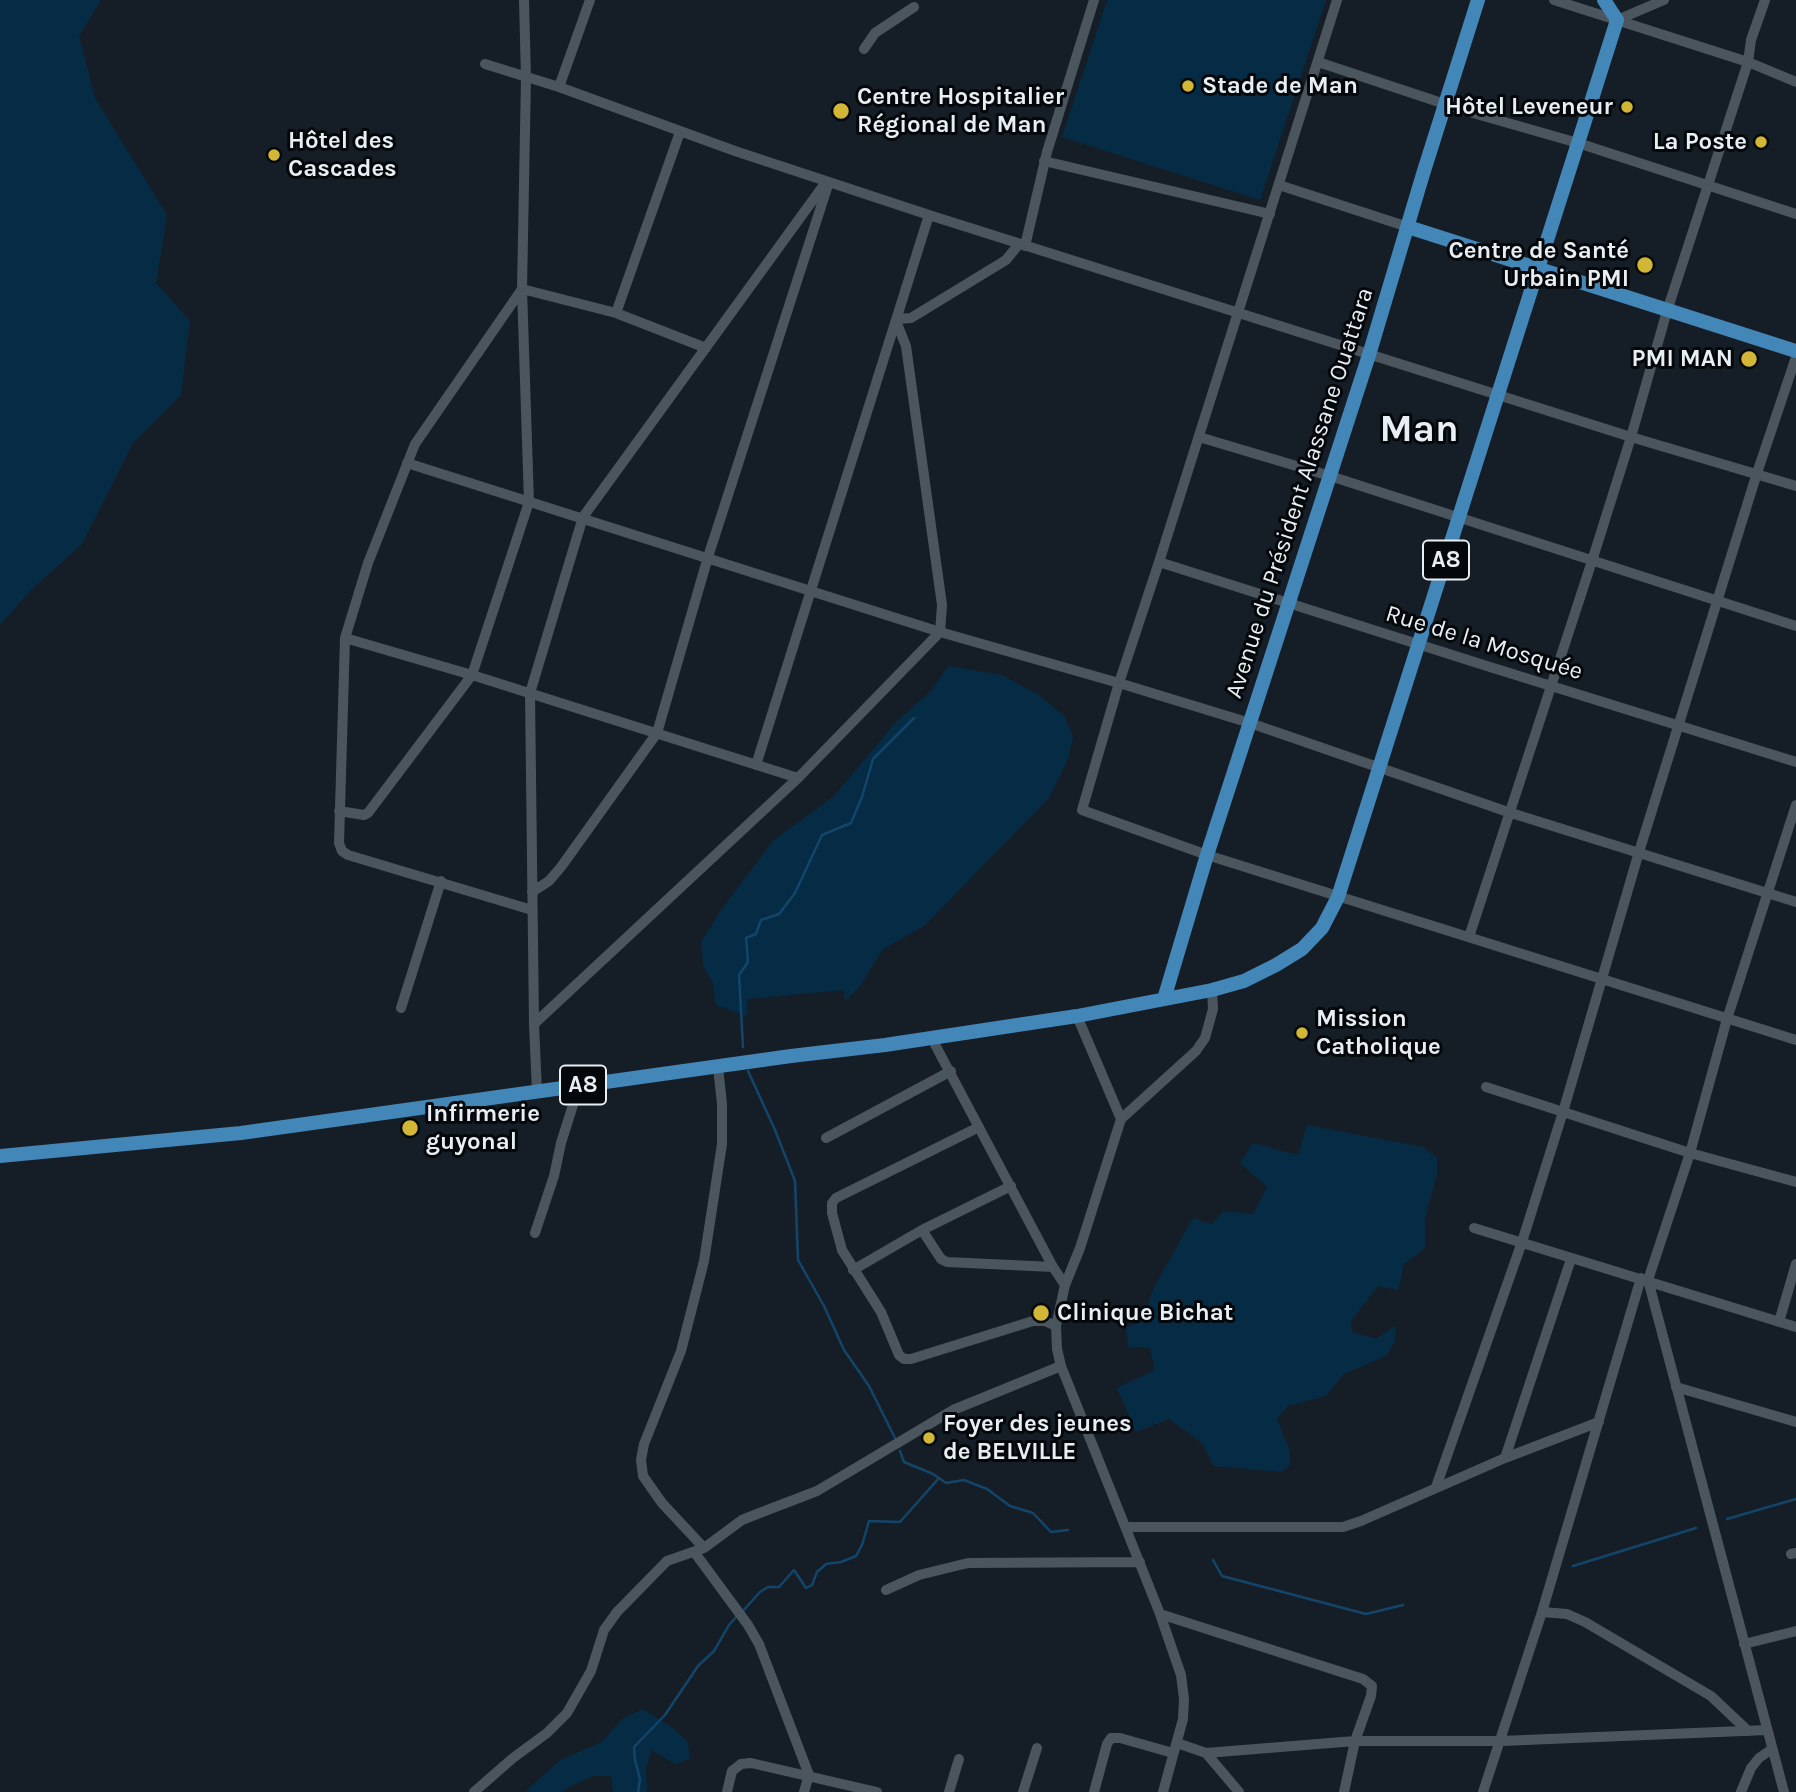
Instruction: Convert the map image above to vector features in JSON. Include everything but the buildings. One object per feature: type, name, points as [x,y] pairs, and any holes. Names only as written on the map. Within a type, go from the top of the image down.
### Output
[{"type":"main road","name":"Avenue du Président Alassane Ouattara","points":[[1164,999],[1207,855],[1331,476],[1478,0]]},
{"type":"main road","points":[[1604,0],[1617,20]]},
{"type":"main road","name":"A8","points":[[0,1156],[193,1139],[1077,1016],[1212,990],[1244,981],[1302,949],[1322,928],[1338,897],[1617,20]]},
{"type":"main road","points":[[1408,227],[1498,258],[1796,351]]},
{"type":"street","points":[[339,811],[364,815],[368,813],[472,674],[529,502],[522,289],[526,78],[524,0]]},
{"type":"street","points":[[559,87],[590,0]]},
{"type":"street","points":[[897,320],[911,318],[1006,260],[1022,245],[1044,162],[1094,0]]},
{"type":"street","points":[[1337,0],[1119,682],[1082,810],[1207,855],[1796,1040]]},
{"type":"street","points":[[1554,0],[1748,62],[1796,82]]},
{"type":"street","points":[[1617,20],[1664,0]]},
{"type":"street","points":[[1469,937],[1592,561],[1765,0]]},
{"type":"street","points":[[864,49],[875,33],[914,7]]},
{"type":"street","points":[[1318,62],[1796,214]]},
{"type":"street","points":[[485,64],[559,87],[680,132],[828,182],[1022,245],[1631,437],[1796,485]]},
{"type":"street","points":[[616,313],[680,132]]},
{"type":"street","points":[[1044,162],[1269,214]]},
{"type":"street","points":[[537,1092],[530,693],[583,517],[828,182]]},
{"type":"street","points":[[532,892],[548,881],[561,867],[657,733],[708,557],[828,182]]},
{"type":"street","points":[[1279,185],[1408,227]]},
{"type":"street","points":[[757,765],[929,215]]},
{"type":"street","points":[[522,289],[616,313],[706,348]]},
{"type":"street","points":[[522,289],[415,444],[368,563],[345,638],[339,843],[342,851],[348,855],[532,909]]},
{"type":"street","points":[[534,1024],[798,778],[940,632],[942,605],[906,346],[897,320]]},
{"type":"street","points":[[1436,1487],[1522,1242],[1639,852],[1757,473],[1796,357]]},
{"type":"street","points":[[1199,437],[1331,476],[1796,626]]},
{"type":"street","points":[[407,463],[940,632],[1119,682],[1250,723],[1508,812],[1796,902]]},
{"type":"street","name":"Rue de la Mosquée","points":[[1159,562],[1796,762]]},
{"type":"street","points":[[345,638],[472,674],[798,778]]},
{"type":"street","points":[[1483,1792],[1645,1279],[1690,1153],[1727,1018],[1796,805]]},
{"type":"street","points":[[401,1008],[441,881]]},
{"type":"street","points":[[1163,1792],[1183,1719],[1181,1675],[1140,1562],[1061,1366],[1056,1326],[1065,1285],[1080,1248],[1121,1119],[1196,1051],[1205,1038],[1213,1009],[1212,990]]},
{"type":"street","points":[[1077,1016],[1121,1119]]},
{"type":"street","points":[[931,1037],[1065,1285]]},
{"type":"street","points":[[718,1067],[722,1144],[704,1261],[681,1351],[643,1444],[641,1460],[643,1476],[700,1550],[732,1605],[748,1625],[767,1662],[808,1775],[804,1792]]},
{"type":"street","points":[[826,1138],[951,1071]]},
{"type":"street","points":[[535,1233],[579,1086]]},
{"type":"street","points":[[1486,1087],[1690,1153],[1796,1182]]},
{"type":"street","points":[[979,1127],[836,1198],[832,1203],[832,1213],[842,1250],[881,1311],[904,1359],[1033,1321],[1045,1321],[1056,1326]]},
{"type":"street","points":[[853,1270],[922,1230],[1012,1186]]},
{"type":"street","points":[[1474,1228],[1796,1327]]},
{"type":"street","points":[[922,1230],[941,1259],[947,1262],[1053,1267]]},
{"type":"street","points":[[1505,1458],[1571,1259]]},
{"type":"street","points":[[1779,1322],[1796,1264]]},
{"type":"street","points":[[1645,1279],[1784,1792]]},
{"type":"street","points":[[474,1792],[547,1733],[567,1713],[591,1671],[604,1630],[617,1612],[667,1561],[700,1550],[742,1520],[817,1491],[953,1410],[1061,1366]]},
{"type":"street","points":[[1676,1387],[1796,1422]]},
{"type":"street","points":[[1126,1527],[1343,1527],[1505,1458],[1600,1422]]},
{"type":"street","points":[[886,1590],[919,1575],[968,1563],[1140,1562]]},
{"type":"street","points":[[1542,1612],[1567,1614],[1585,1622],[1711,1696],[1748,1731]]},
{"type":"street","points":[[1160,1614],[1363,1679],[1371,1686],[1371,1696],[1355,1741],[1344,1792]]},
{"type":"street","points":[[1744,1644],[1796,1631]]},
{"type":"street","points":[[1094,1792],[1111,1738],[1206,1753],[1355,1741],[1501,1741],[1767,1730]]},
{"type":"street","points":[[1023,1792],[1037,1748]]},
{"type":"street","points":[[1741,1792],[1751,1768],[1772,1749]]},
{"type":"street","points":[[1206,1753],[1239,1792]]},
{"type":"street","points":[[949,1792],[959,1759]]},
{"type":"street","points":[[727,1792],[733,1771],[741,1764],[751,1762],[875,1792]]},
{"type":"shaded area","points":[[0,0],[101,0],[79,36],[95,98],[167,215],[156,283],[190,321],[181,395],[133,443],[82,544],[31,590],[0,625]]},
{"type":"shaded area","name":"Stade de Man","points":[[1107,0],[1326,0],[1260,200],[1062,137]]},
{"type":"shaded area","points":[[948,666],[1002,675],[1039,695],[1065,717],[1073,737],[1068,759],[1049,798],[924,926],[883,949],[861,985],[845,1001],[844,990],[747,999],[747,1016],[716,1005],[713,983],[703,966],[701,942],[724,906],[773,841],[834,796],[896,722],[932,690]]},
{"type":"shaded area","points":[[1307,1125],[1423,1147],[1437,1158],[1437,1175],[1425,1218],[1425,1248],[1404,1264],[1398,1290],[1378,1286],[1351,1321],[1352,1332],[1376,1339],[1396,1325],[1395,1341],[1386,1356],[1344,1374],[1326,1396],[1288,1406],[1277,1418],[1290,1452],[1290,1465],[1281,1472],[1214,1466],[1202,1443],[1169,1419],[1136,1432],[1117,1388],[1155,1370],[1150,1348],[1128,1347],[1126,1327],[1142,1322],[1154,1287],[1193,1218],[1212,1224],[1223,1211],[1253,1214],[1267,1187],[1240,1163],[1253,1143],[1298,1155]]},
{"type":"shaded area","points":[[643,1709],[673,1728],[688,1742],[690,1759],[675,1764],[652,1750],[646,1767],[647,1792],[613,1792],[611,1776],[594,1776],[562,1792],[525,1792],[560,1760],[602,1742],[622,1719]]},
{"type":"waterway","points":[[743,1047],[739,975],[748,962],[746,938],[756,934],[761,920],[779,914],[795,893],[822,835],[851,823],[873,759],[914,718]]},
{"type":"waterway","points":[[748,1071],[795,1181],[798,1260],[824,1306],[844,1350],[869,1386],[895,1438]]},
{"type":"waterway","points":[[900,1451],[904,1462],[933,1474],[946,1483],[964,1480],[987,1489],[1010,1506],[1033,1513],[1051,1532],[1068,1530]]},
{"type":"waterway","points":[[742,1612],[760,1592],[768,1587],[779,1587],[794,1570],[806,1588],[812,1585],[817,1572],[826,1564],[856,1556],[869,1521],[900,1522],[939,1478]]},
{"type":"waterway","points":[[1727,1519],[1796,1499]]},
{"type":"waterway","points":[[1573,1566],[1696,1528]]},
{"type":"waterway","points":[[1213,1560],[1222,1576],[1366,1614],[1403,1605]]},
{"type":"waterway","points":[[638,1792],[640,1779],[634,1747],[665,1715],[698,1666],[714,1651],[737,1616]]},
{"type":"place","name":"Stade de Man","points":[[1188,86]]},
{"type":"place","name":"Hôtel Leveneur","points":[[1627,107]]},
{"type":"place","name":"Centre Hospitalier Régional de Man","points":[[841,111]]},
{"type":"place","name":"La Poste","points":[[1761,142]]},
{"type":"place","name":"Hôtel des Cascades","points":[[274,155]]},
{"type":"place","name":"Centre de Santé Urbain PMI","points":[[1645,265]]},
{"type":"place","name":"PMI MAN","points":[[1749,359]]},
{"type":"place","name":"Mission Catholique","points":[[1302,1033]]},
{"type":"place","name":"Infirmerie guyonal","points":[[410,1128]]},
{"type":"place","name":"Clinique Bichat","points":[[1041,1313]]},
{"type":"place","name":"Foyer des jeunes de BELVILLE","points":[[929,1438]]},
{"type":"district","name":"Man","points":[[1419,430]]}]
